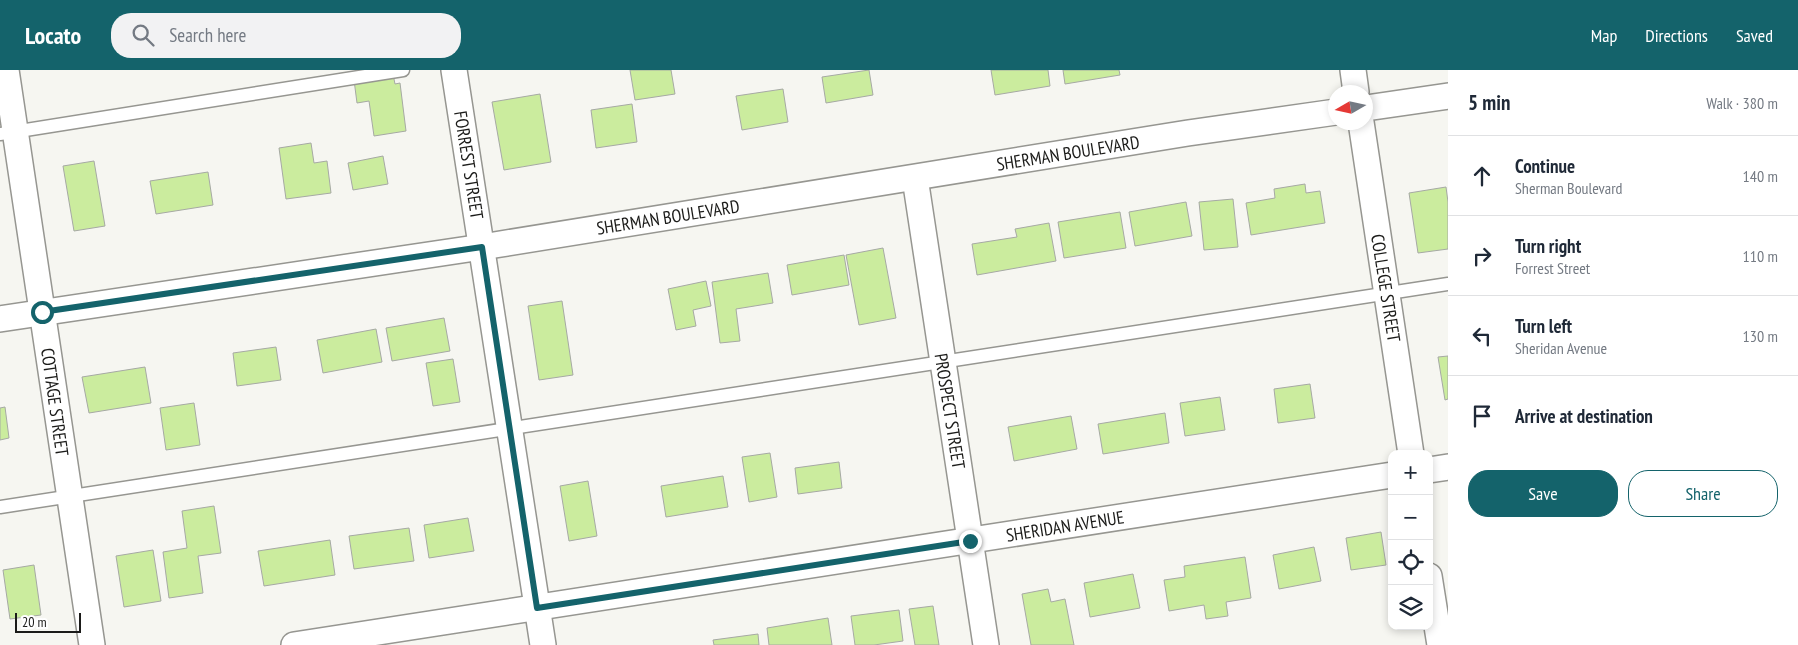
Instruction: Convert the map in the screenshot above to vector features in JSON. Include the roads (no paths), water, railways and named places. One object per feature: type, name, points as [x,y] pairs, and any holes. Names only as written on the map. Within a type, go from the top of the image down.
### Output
[{"type":"street","name":"COTTAGE STREET","points":[[6,70],[7,132],[42,312],[92,645]]},
{"type":"street","name":"FORREST STREET","points":[[454,70],[543,645]]},
{"type":"street","points":[[1353,70],[1355,85]]},
{"type":"street","points":[[1373,107],[1448,96]]},
{"type":"street","name":"SHERMAN BOULEVARD","points":[[0,319],[482,247],[1178,135],[1328,113]]},
{"type":"street","name":"COLLEGE STREET","points":[[1362,130],[1410,450]]},
{"type":"street","name":"PROSPECT STREET","points":[[915,178],[986,645]]},
{"type":"street","points":[[1433,469],[1448,467]]},
{"type":"street","name":"SHERIDAN AVENUE","points":[[294,645],[1388,476]]},
{"type":"street","points":[[1430,585],[1440,645]]},
{"type":"lane","points":[[7,132],[404,70]]},
{"type":"lane","points":[[0,507],[1448,284]]}]
